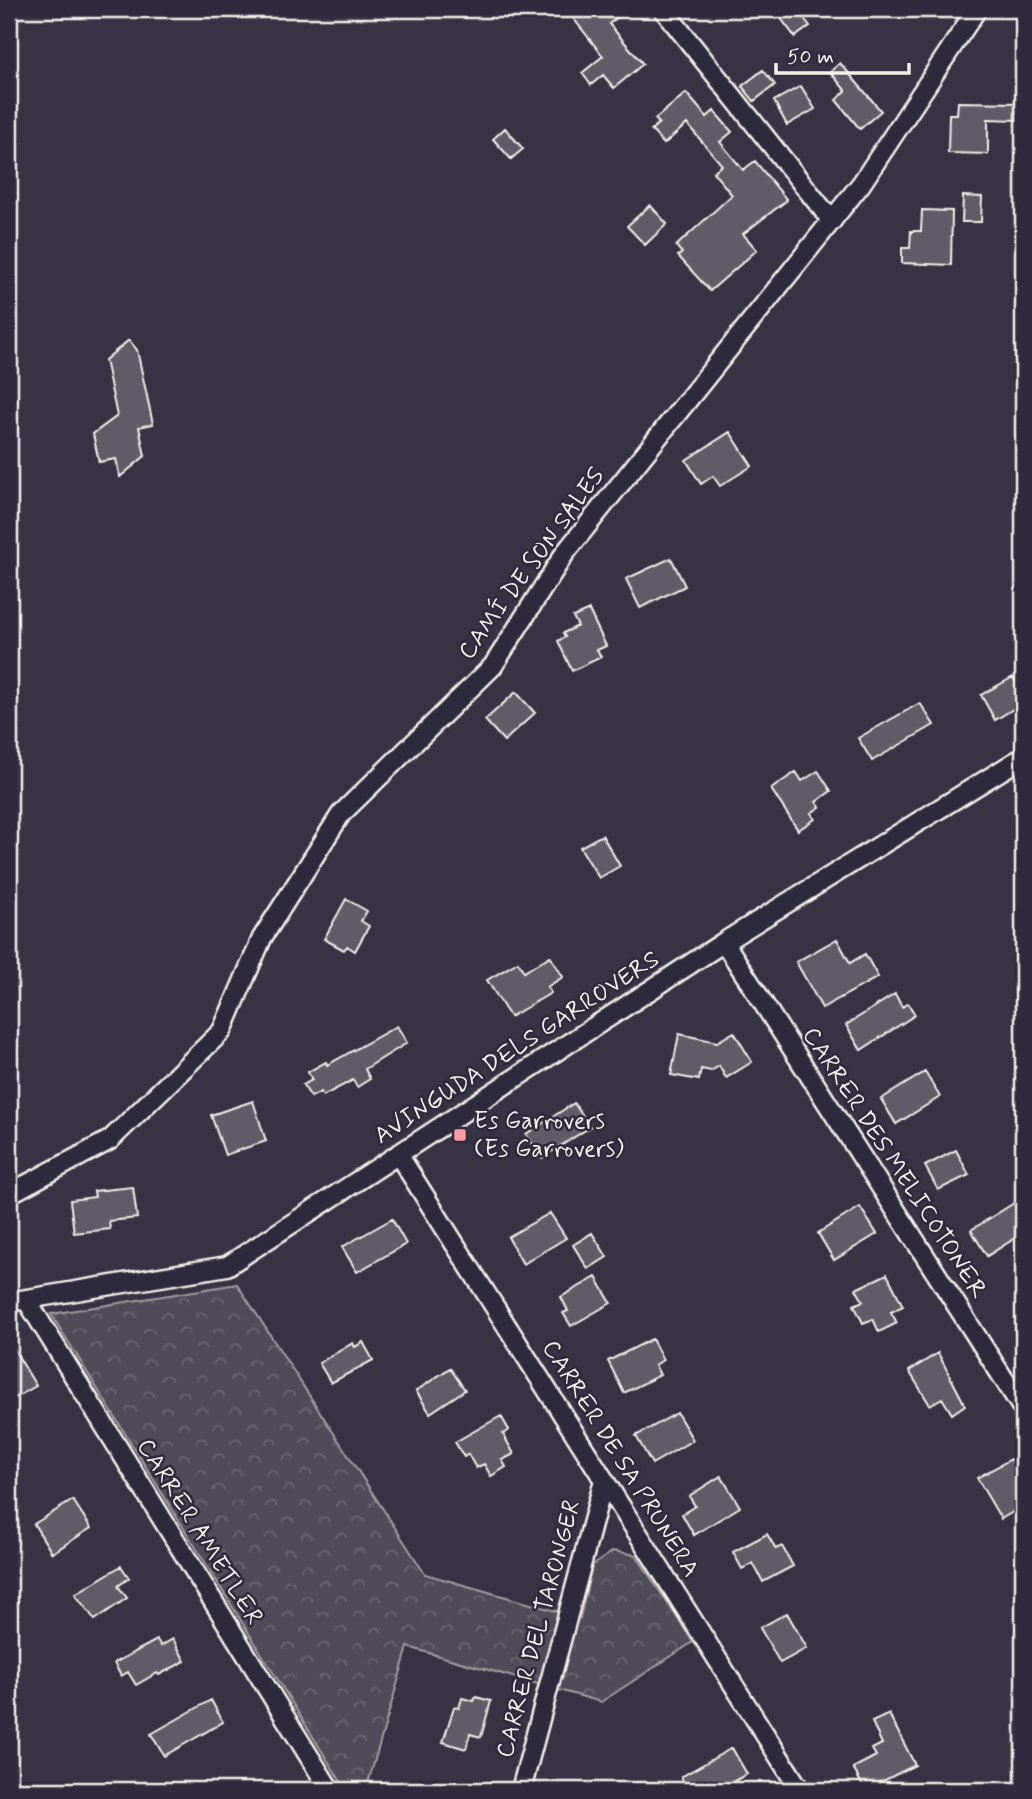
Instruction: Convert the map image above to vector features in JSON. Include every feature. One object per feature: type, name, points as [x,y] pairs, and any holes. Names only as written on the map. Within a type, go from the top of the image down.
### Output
[{"type":"street","points":[[663,9],[832,221]]},
{"type":"street","name":"CAMÍ DE SON SALES","points":[[9,1194],[110,1140],[222,1031],[262,938],[341,814],[493,666],[565,553],[861,184],[977,9]]},
{"type":"street","name":"AVINGUDA DELS GARROVERS","points":[[17,1300],[227,1266],[724,942],[1023,757]]},
{"type":"street","name":"CARRER DES MELICOTONER","points":[[724,942],[1023,1409]]},
{"type":"street","name":"CARRER DE SA PRUNERA","points":[[398,1154],[800,1790]]},
{"type":"street","name":"CARRER AMETLER","points":[[17,1300],[330,1790]]},
{"type":"street","name":"CARRER DEL TARONGER","points":[[522,1790],[604,1480]]},
{"type":"green space","points":[[237,1284],[425,1574],[580,1618],[592,1566],[613,1551],[636,1555],[693,1642],[601,1702],[408,1647],[366,1790],[346,1790],[51,1314]]},
{"type":"building","points":[[566,9],[628,9],[609,24],[643,64],[614,88],[603,75],[591,85],[582,73],[603,56]]},
{"type":"building","points":[[774,9],[797,9],[810,26],[795,37]]},
{"type":"building","points":[[840,63],[881,111],[860,129],[836,100],[846,91],[830,72]]},
{"type":"building","points":[[763,70],[775,85],[754,101],[742,86]]},
{"type":"building","points":[[801,86],[815,109],[787,125],[774,101]]},
{"type":"building","points":[[686,93],[707,117],[714,111],[732,132],[720,142],[743,170],[755,161],[787,200],[743,234],[757,250],[710,291],[678,256],[682,253],[676,246],[732,195],[713,172],[722,165],[687,124],[664,144],[651,130],[659,123],[655,119]]},
{"type":"building","points":[[958,102],[1018,103],[1017,120],[988,119],[988,154],[948,153],[949,114],[957,114]]},
{"type":"building","points":[[505,128],[523,149],[511,159],[493,139]]},
{"type":"building","points":[[963,196],[982,197],[981,222],[962,222]]},
{"type":"building","points":[[650,205],[667,224],[645,245],[627,226]]},
{"type":"building","points":[[922,210],[952,211],[951,265],[902,263],[902,248],[910,248],[911,231],[921,231]]},
{"type":"building","points":[[129,340],[137,350],[153,424],[139,427],[145,456],[120,477],[116,459],[99,462],[93,434],[117,416],[105,360]]},
{"type":"building","points":[[730,432],[752,466],[720,486],[713,476],[701,484],[686,460]]},
{"type":"building","points":[[671,558],[685,586],[640,608],[626,579]]},
{"type":"building","points":[[589,610],[606,646],[597,650],[601,657],[572,671],[558,641],[565,637],[563,633],[578,626],[573,617]]},
{"type":"building","points":[[1013,677],[1023,695],[1023,703],[995,720],[981,695]]},
{"type":"building","points":[[516,692],[535,713],[504,741],[485,720]]},
{"type":"building","points":[[920,703],[934,725],[872,761],[858,738]]},
{"type":"building","points":[[818,771],[831,791],[816,802],[820,807],[811,813],[815,819],[798,830],[771,789],[796,772],[802,781]]},
{"type":"building","points":[[602,835],[620,866],[599,878],[580,847]]},
{"type":"building","points":[[346,899],[367,911],[361,921],[369,926],[355,951],[347,946],[344,950],[324,939]]},
{"type":"building","points":[[837,939],[850,963],[865,954],[878,977],[822,1008],[796,962]]},
{"type":"building","points":[[550,956],[563,977],[547,987],[551,993],[510,1017],[487,980],[518,962],[524,972]]},
{"type":"building","points":[[895,994],[902,1007],[908,1003],[915,1015],[861,1050],[846,1025]]},
{"type":"building","points":[[397,1026],[407,1043],[365,1069],[370,1079],[357,1087],[353,1080],[323,1096],[321,1092],[311,1097],[303,1085],[312,1080],[308,1072],[326,1062],[327,1065]]},
{"type":"building","points":[[734,1032],[752,1062],[726,1078],[719,1066],[711,1071],[701,1069],[699,1080],[671,1075],[679,1034],[717,1042]]},
{"type":"building","points":[[925,1072],[940,1097],[896,1124],[881,1099]]},
{"type":"building","points":[[253,1101],[266,1141],[225,1155],[211,1115]]},
{"type":"building","points":[[574,1103],[590,1127],[542,1158],[526,1134]]},
{"type":"building","points":[[956,1150],[969,1175],[938,1190],[925,1166]]},
{"type":"building","points":[[133,1187],[137,1218],[109,1221],[110,1229],[74,1233],[70,1200],[95,1197],[94,1191]]},
{"type":"building","points":[[1014,1203],[1023,1217],[1023,1233],[987,1256],[971,1230]]},
{"type":"building","points":[[860,1207],[877,1234],[834,1260],[818,1233]]},
{"type":"building","points":[[550,1213],[566,1238],[523,1264],[508,1237]]},
{"type":"building","points":[[392,1219],[406,1244],[357,1272],[342,1247]]},
{"type":"building","points":[[592,1233],[607,1257],[588,1269],[573,1245]]},
{"type":"building","points":[[887,1274],[903,1306],[891,1312],[897,1323],[879,1332],[873,1319],[863,1323],[854,1305],[863,1301],[856,1289]]},
{"type":"building","points":[[596,1277],[611,1303],[571,1326],[563,1313],[568,1311],[561,1297]]},
{"type":"building","points":[[652,1339],[663,1360],[655,1365],[660,1375],[624,1393],[608,1361]]},
{"type":"building","points":[[9,1341],[36,1386],[13,1399],[9,1392]]},
{"type":"building","points":[[363,1342],[373,1360],[331,1383],[319,1363],[353,1343],[355,1347]]},
{"type":"building","points":[[938,1353],[965,1405],[952,1414],[942,1398],[930,1405],[909,1371]]},
{"type":"building","points":[[450,1368],[465,1390],[430,1413],[416,1391]]},
{"type":"building","points":[[677,1413],[693,1440],[652,1464],[636,1436]]},
{"type":"building","points":[[501,1416],[509,1430],[503,1434],[514,1454],[502,1460],[506,1467],[491,1476],[484,1464],[476,1468],[468,1454],[464,1457],[455,1442]]},
{"type":"building","points":[[1011,1459],[1023,1479],[1023,1506],[1001,1519],[977,1478]]},
{"type":"building","points":[[721,1476],[740,1507],[694,1535],[682,1514],[695,1506],[689,1496]]},
{"type":"building","points":[[73,1500],[91,1528],[52,1553],[34,1524]]},
{"type":"building","points":[[767,1534],[776,1549],[782,1546],[793,1566],[763,1582],[753,1563],[742,1569],[733,1552]]},
{"type":"building","points":[[121,1566],[129,1578],[118,1586],[127,1598],[95,1620],[75,1594]]},
{"type":"building","points":[[787,1613],[807,1648],[780,1663],[760,1628]]},
{"type":"building","points":[[173,1639],[185,1661],[136,1685],[128,1672],[121,1676],[114,1663],[157,1640],[161,1646]]},
{"type":"building","points":[[476,1697],[491,1701],[481,1737],[470,1734],[466,1749],[443,1742],[454,1707],[459,1708],[462,1698],[474,1701]]},
{"type":"building","points":[[211,1700],[223,1722],[164,1756],[151,1734]]},
{"type":"building","points":[[889,1714],[915,1765],[865,1790],[853,1768],[876,1756],[872,1749],[882,1744],[872,1722]]},
{"type":"building","points":[[732,1748],[747,1774],[718,1790],[688,1790],[681,1777]]},
{"type":"place","name":"Es Garrovers (Es Garrovers)","points":[[460,1135]]}]
